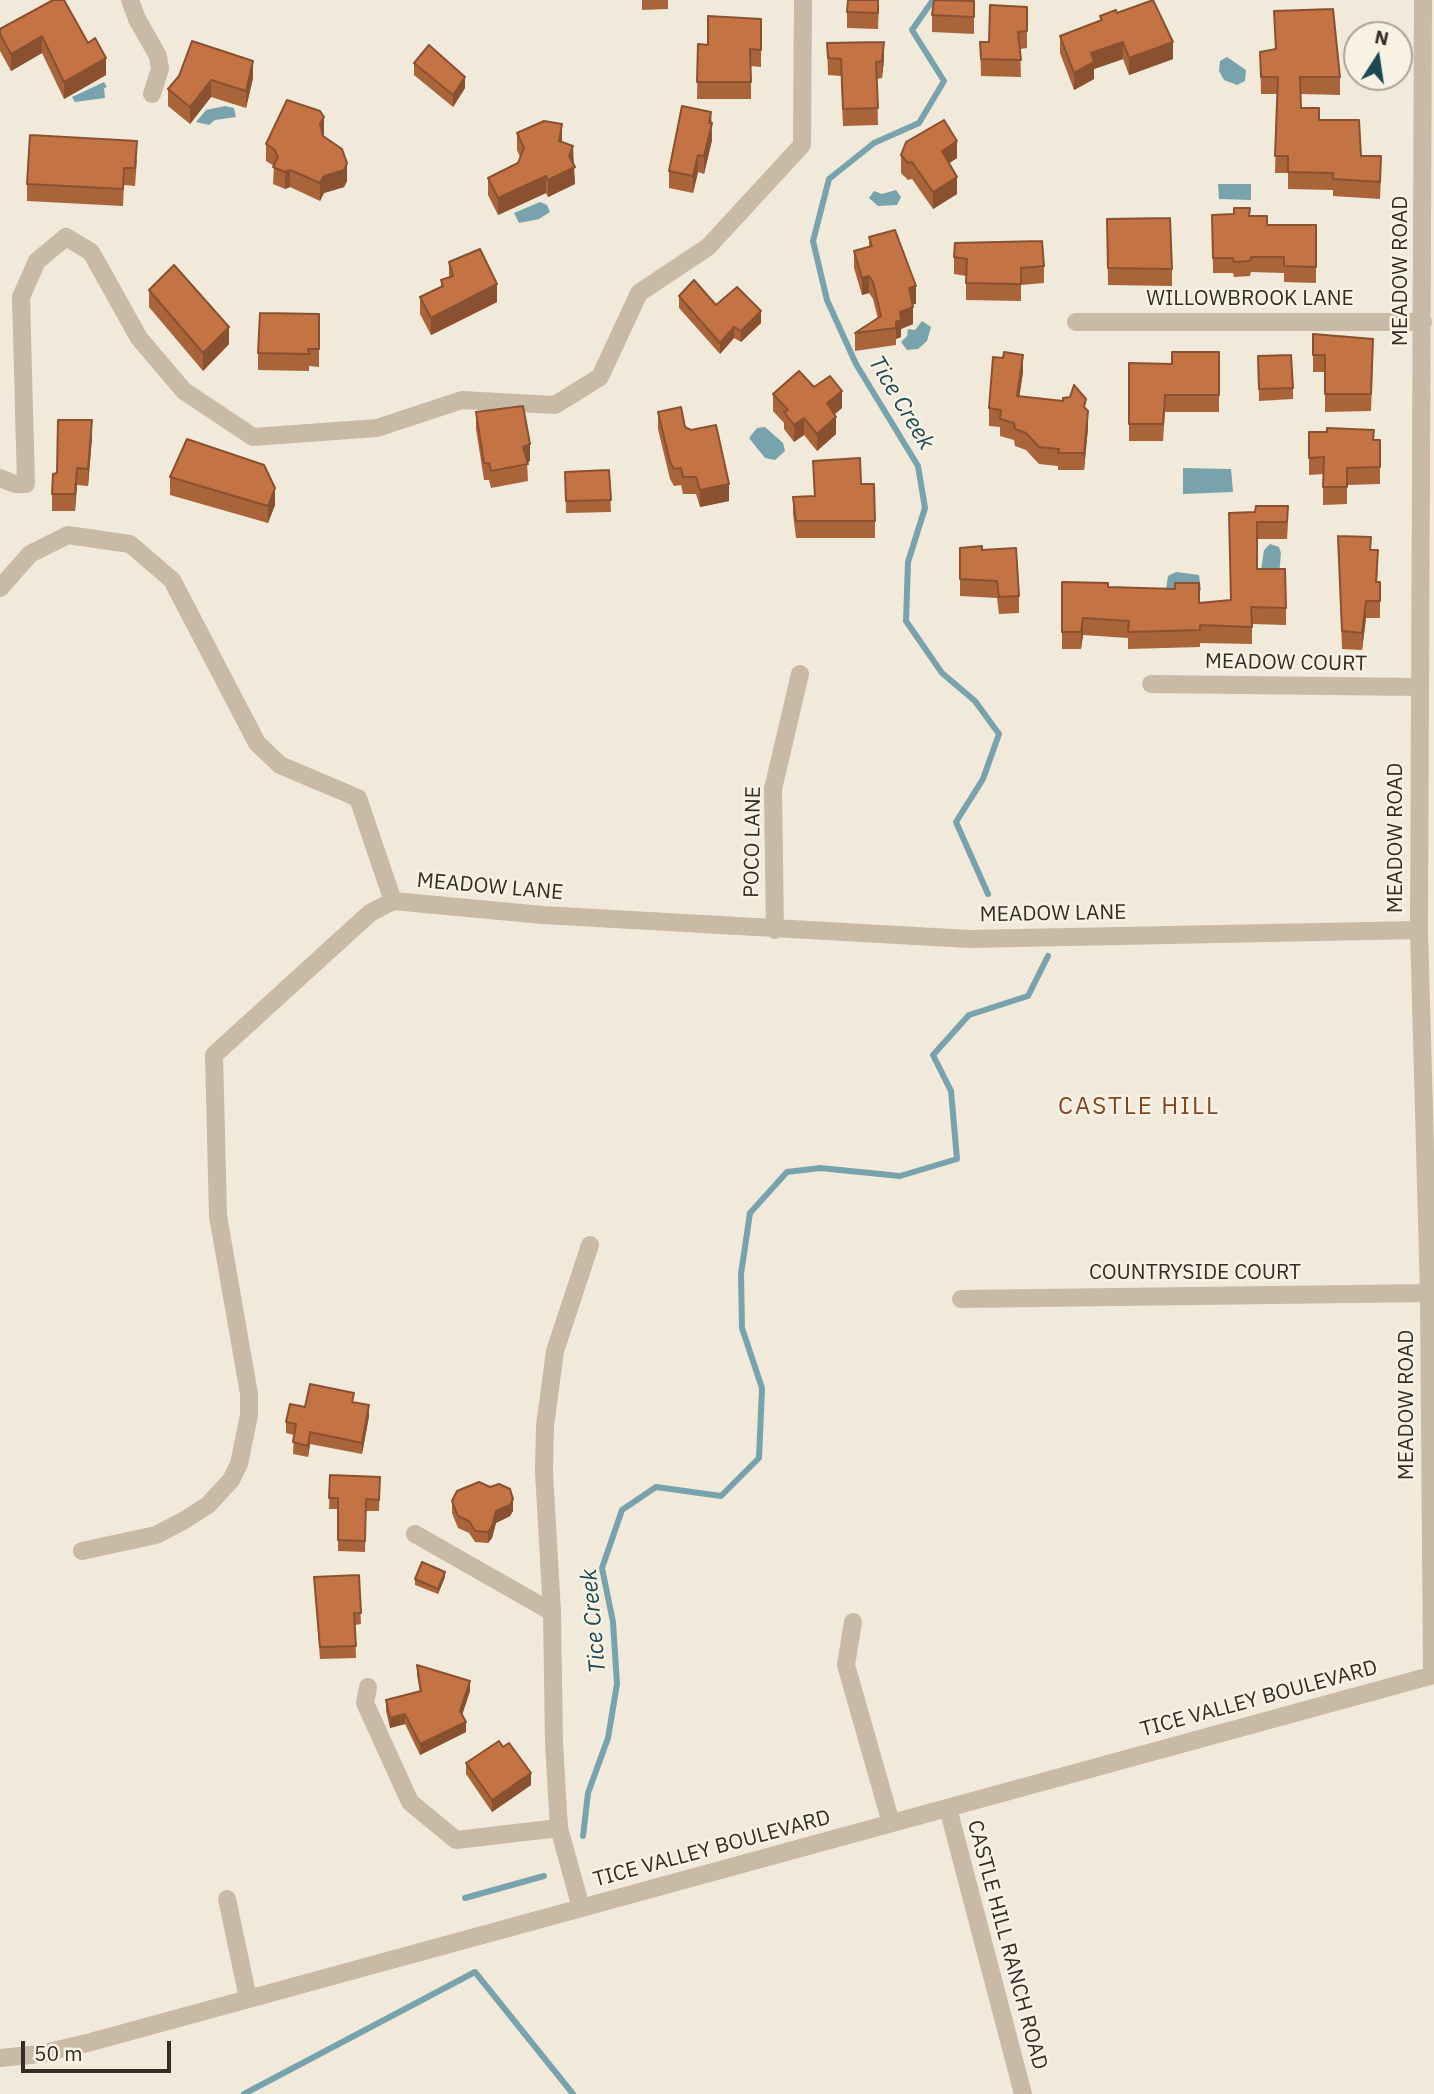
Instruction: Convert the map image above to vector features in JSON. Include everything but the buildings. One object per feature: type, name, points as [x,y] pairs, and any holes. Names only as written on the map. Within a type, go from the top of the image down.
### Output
[{"type":"street","points":[[130,0],[137,19],[158,56],[159,69],[152,94]]},
{"type":"street","points":[[0,478],[15,484],[26,484],[21,298],[37,261],[66,237],[91,252],[139,338],[184,391],[253,437],[377,428],[461,400],[555,405],[600,377],[639,293],[708,247],[802,145],[803,0]]},
{"type":"street","name":"MEADOW ROAD","points":[[1423,0],[1423,322],[1427,587],[1420,687],[1419,930],[1429,1293],[1433,1675]]},
{"type":"street","name":"WILLOWBROOK LANE","points":[[1076,322],[1423,322]]},
{"type":"street","points":[[0,588],[30,554],[68,535],[130,544],[172,580],[257,743],[280,765],[358,798],[393,901]]},
{"type":"street","name":"POCO LANE","points":[[775,930],[773,789],[800,674]]},
{"type":"street","name":"MEADOW COURT","points":[[1151,684],[1420,687]]},
{"type":"street","name":"MEADOW LANE","points":[[82,1551],[156,1535],[183,1521],[208,1505],[231,1480],[239,1464],[249,1415],[249,1394],[218,1216],[214,1055],[370,913],[393,901],[543,915],[969,939],[1419,930]]},
{"type":"street","points":[[581,1908],[559,1828],[544,1472],[545,1426],[555,1351],[590,1245]]},
{"type":"street","name":"COUNTRYSIDE COURT","points":[[961,1299],[1429,1293]]},
{"type":"street","points":[[415,1534],[552,1612]]},
{"type":"street","points":[[853,1622],[846,1665],[891,1823]]},
{"type":"street","name":"TICE VALLEY BOULEVARD","points":[[0,2058],[65,2048],[1433,1675]]},
{"type":"street","points":[[368,1687],[365,1703],[410,1802],[456,1840],[559,1828]]},
{"type":"street","name":"CASTLE HILL RANCH ROAD","points":[[948,1808],[1023,2094]]},
{"type":"street","points":[[227,1899],[248,1998]]},
{"type":"water","points":[[1227,57],[1246,70],[1245,81],[1237,85],[1224,80],[1219,71],[1220,61]]},
{"type":"water","points":[[104,82],[107,87],[104,88],[105,98],[75,102],[72,97]]},
{"type":"water","points":[[225,106],[234,108],[236,117],[215,120],[209,125],[196,122],[206,110]]},
{"type":"water","points":[[1218,184],[1251,184],[1251,200],[1219,199]]},
{"type":"water","points":[[896,190],[901,197],[897,205],[878,206],[869,198],[874,191],[882,194]]},
{"type":"water","points":[[540,202],[547,205],[550,212],[539,219],[519,223],[514,213]]},
{"type":"water","points":[[922,321],[931,327],[927,341],[918,349],[907,350],[901,342],[907,336],[908,329],[915,330]]},
{"type":"water","points":[[765,427],[783,443],[785,451],[775,460],[765,458],[749,438],[757,428]]},
{"type":"water","points":[[1183,468],[1231,469],[1233,492],[1183,494]]},
{"type":"water","points":[[1270,544],[1279,547],[1281,553],[1279,575],[1261,570],[1264,550]]},
{"type":"water","points":[[1176,572],[1199,575],[1201,590],[1197,593],[1170,594],[1166,589],[1168,576]]},
{"type":"waterway","name":"Tice Creek","points":[[933,0],[912,30],[944,81],[919,123],[874,143],[829,179],[813,241],[827,300],[856,364],[918,466],[925,508],[908,562],[906,621],[942,673],[975,701],[999,734],[983,779],[956,822],[988,894]]},
{"type":"waterway","name":"Tice Creek","points":[[583,1836],[588,1793],[608,1738],[617,1684],[613,1622],[602,1568],[622,1510],[656,1487],[721,1496],[759,1458],[762,1388],[742,1328],[741,1274],[750,1213],[787,1172],[820,1168],[900,1176],[957,1159],[951,1091],[933,1055],[969,1015],[1028,996],[1048,956]]},
{"type":"waterway","name":"Tice Creek","points":[[465,1898],[544,1876]]},
{"type":"waterway","name":"Tice Creek","points":[[244,2094],[475,1972],[573,2094]]},
{"type":"district","name":"CASTLE HILL","points":[[1139,1107]]}]
